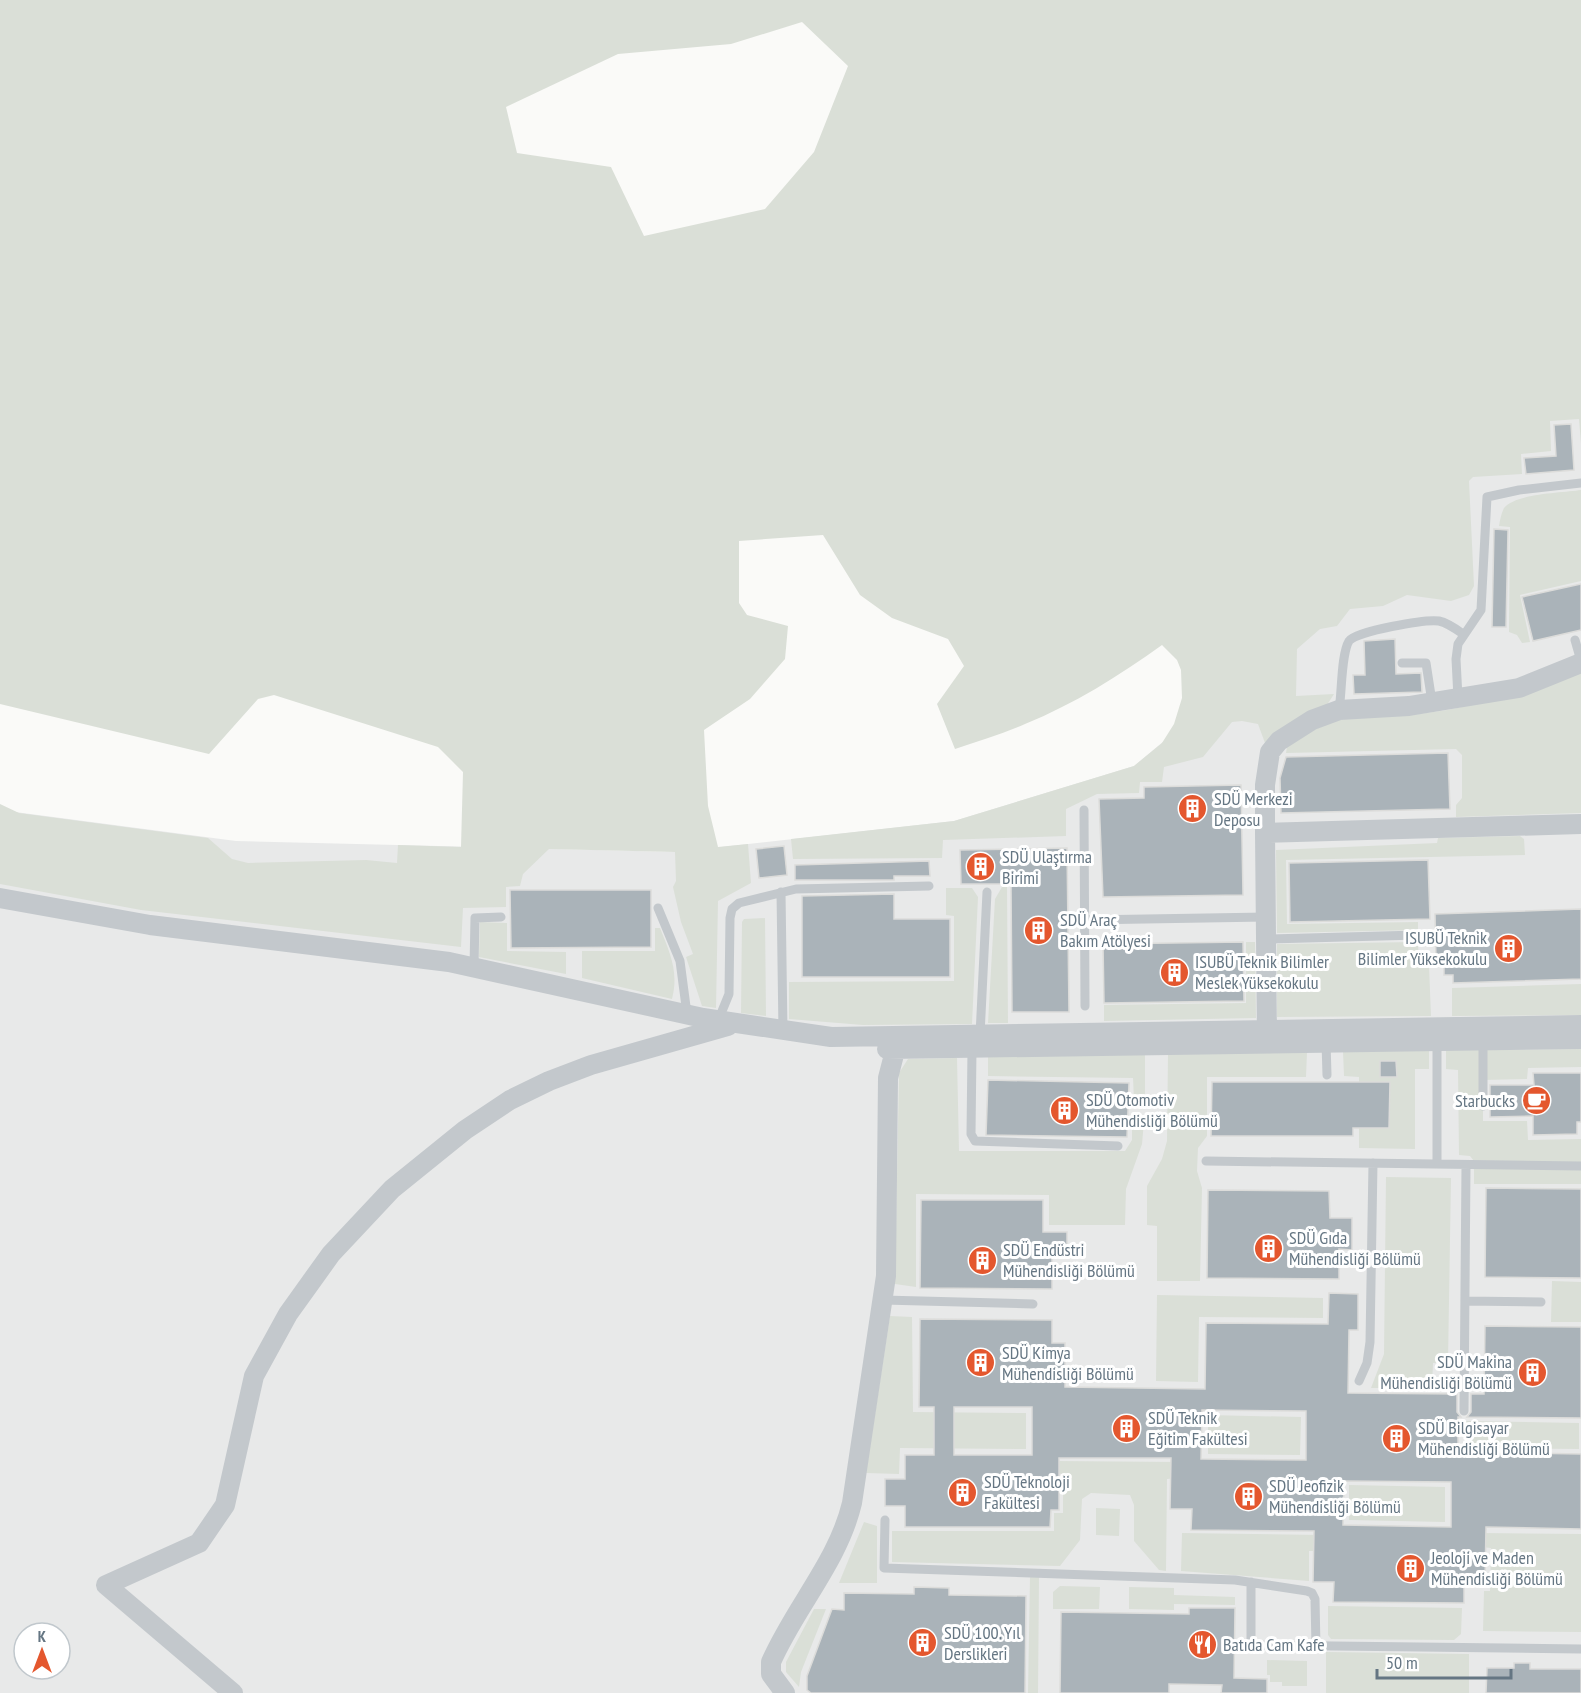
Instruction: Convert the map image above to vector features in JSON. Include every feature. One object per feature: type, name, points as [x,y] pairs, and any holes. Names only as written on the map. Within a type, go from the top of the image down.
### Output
[{"type":"street","points":[[1267,1036],[1266,769],[1274,746],[1312,720],[1339,710],[1432,702],[1529,686],[1581,662]]},
{"type":"street","points":[[1265,833],[1581,824]]},
{"type":"street","points":[[0,898],[150,925],[415,957],[474,967],[687,1015],[783,1032],[831,1037],[865,1046],[897,1043],[1437,1034],[1483,1040],[1581,1039]]},
{"type":"street","points":[[233,1693],[106,1585],[200,1543],[225,1505],[254,1376],[288,1314],[331,1254],[392,1189],[465,1130],[510,1100],[549,1081],[591,1065],[726,1022]]},
{"type":"street","points":[[1267,1036],[1326,1042],[1581,1025]]},
{"type":"street","points":[[785,1693],[771,1674],[771,1662],[829,1560],[849,1514],[887,1268],[888,1078],[897,1043]]},
{"type":"lane","points":[[1458,698],[1456,659],[1463,634],[1481,610],[1487,497],[1531,488],[1581,483]]},
{"type":"lane","points":[[1339,710],[1346,649],[1354,636],[1371,630],[1434,621],[1447,624],[1463,634]]},
{"type":"lane","points":[[1575,640],[1581,662]]},
{"type":"lane","points":[[1402,663],[1426,663],[1432,702]]},
{"type":"lane","points":[[1083,810],[1085,1006]]},
{"type":"lane","points":[[726,1022],[732,909],[739,903],[804,888],[928,886]]},
{"type":"lane","points":[[987,891],[971,1134],[975,1142],[1118,1146]]},
{"type":"lane","points":[[781,892],[783,1032]]},
{"type":"lane","points":[[658,908],[680,961],[687,1015]]},
{"type":"lane","points":[[474,967],[475,918],[501,917]]},
{"type":"lane","points":[[1085,920],[1266,917]]},
{"type":"lane","points":[[1266,939],[1418,935]]},
{"type":"lane","points":[[1437,1034],[1437,1164]]},
{"type":"lane","points":[[1483,1040],[1484,1106]]},
{"type":"lane","points":[[1326,1042],[1327,1075]]},
{"type":"lane","points":[[1206,1161],[1581,1166]]},
{"type":"lane","points":[[1359,1381],[1366,1363],[1370,1342],[1373,1163]]},
{"type":"lane","points":[[1464,1411],[1466,1165]]},
{"type":"lane","points":[[883,1300],[1033,1304]]},
{"type":"lane","points":[[1465,1301],[1541,1302]]},
{"type":"lane","points":[[885,1520],[884,1568],[1077,1573],[1251,1582],[1312,1593],[1316,1601],[1316,1647]]},
{"type":"lane","points":[[1251,1582],[1251,1645],[1581,1649]]},
{"type":"shaded area","points":[[0,0],[1581,0],[1581,443],[1579,419],[1550,421],[1551,451],[1521,454],[1522,474],[1473,477],[1469,481],[1474,586],[1469,595],[1451,601],[1407,595],[1383,606],[1350,609],[1337,626],[1320,629],[1297,649],[1296,696],[1334,694],[1327,705],[1265,743],[1258,724],[1232,722],[1203,757],[1164,767],[1162,782],[1140,782],[1139,793],[1097,794],[1066,809],[1066,836],[943,840],[942,858],[793,859],[791,839],[954,821],[1134,766],[1162,743],[1174,724],[1182,698],[1181,670],[1177,660],[1162,645],[1113,678],[1061,708],[1008,731],[955,749],[937,704],[964,666],[948,639],[892,618],[860,595],[823,535],[739,541],[739,603],[747,615],[788,626],[785,659],[750,699],[704,730],[708,806],[718,847],[748,844],[751,883],[718,901],[716,1008],[702,1006],[686,957],[693,954],[681,922],[673,887],[676,881],[675,852],[549,849],[523,874],[520,886],[506,887],[506,907],[463,908],[461,947],[141,910],[0,884],[0,804],[19,813],[208,838],[232,859],[248,863],[366,860],[397,863],[398,845],[461,847],[463,772],[438,747],[274,695],[258,699],[209,754],[0,704]],"holes":[[[802,22],[848,66],[814,152],[765,209],[644,236],[611,167],[517,153],[506,107],[618,54],[731,44]]]},
{"type":"shaded area","points":[[1581,82],[1581,1693],[0,1693],[0,810],[236,841],[676,852],[954,821],[1134,766],[1302,626]]},
{"type":"shaded area","points":[[1581,490],[1581,581],[1520,595],[1530,642],[1522,643],[1517,635],[1509,632],[1510,527],[1499,526],[1502,512],[1510,503],[1519,499],[1540,494]]},
{"type":"shaded area","points":[[1581,671],[1581,813],[1456,817],[1456,805],[1462,798],[1462,755],[1456,749],[1286,753],[1287,747],[1318,725],[1355,716],[1412,715],[1447,710],[1521,695]]},
{"type":"shaded area","points":[[1520,836],[1524,839],[1525,855],[1286,860],[1287,924],[1418,922],[1418,930],[1277,933],[1276,850],[1437,843],[1438,838]]},
{"type":"shaded area","points":[[1002,887],[1007,887],[1008,1023],[988,1023],[995,899]]},
{"type":"shaded area","points":[[946,888],[972,888],[978,897],[972,1024],[863,1025],[789,1019],[789,982],[954,981],[954,916],[946,915]]},
{"type":"shaded area","points":[[765,918],[766,1016],[741,1013],[742,922],[744,919]]},
{"type":"shaded area","points":[[480,922],[507,923],[507,951],[566,952],[566,974],[479,957]]},
{"type":"shaded area","points":[[655,928],[660,928],[674,971],[672,999],[582,978],[582,951],[655,951]]},
{"type":"shaded area","points":[[1246,942],[1255,942],[1256,1018],[1104,1021],[1104,1005],[1246,1003]]},
{"type":"shaded area","points":[[1418,942],[1419,965],[1429,966],[1431,1016],[1277,1017],[1277,944]]},
{"type":"shaded area","points":[[1581,984],[1581,1015],[1452,1016],[1452,988]]},
{"type":"shaded area","points":[[1581,1049],[1581,1067],[1528,1068],[1527,1079],[1483,1080],[1483,1121],[1527,1121],[1528,1140],[1581,1139],[1581,1184],[1474,1184],[1474,1161],[1470,1156],[1459,1155],[1458,1070],[1446,1069],[1446,1050]]},
{"type":"shaded area","points":[[1429,1050],[1429,1069],[1415,1069],[1415,1149],[1359,1148],[1359,1077],[1344,1076],[1343,1051]]},
{"type":"shaded area","points":[[1307,1052],[1306,1077],[1207,1077],[1207,1136],[1198,1148],[1197,1171],[1202,1188],[1200,1281],[1157,1281],[1157,1226],[1147,1225],[1147,1186],[1162,1159],[1167,1141],[1168,1054]]},
{"type":"shaded area","points":[[1145,1054],[1145,1100],[1134,1100],[1133,1078],[988,1076],[988,1057]]},
{"type":"shaded area","points":[[957,1058],[959,1151],[1125,1151],[1132,1140],[1132,1121],[1144,1121],[1142,1144],[1126,1189],[1125,1225],[1049,1225],[1049,1195],[916,1194],[916,1287],[895,1284],[899,1073],[908,1059]]},
{"type":"shaded area","points":[[1386,1177],[1451,1178],[1448,1362],[1433,1363],[1432,1388],[1371,1388],[1384,1354]]},
{"type":"shaded area","points":[[1552,1281],[1581,1282],[1581,1322],[1551,1322]]},
{"type":"shaded area","points":[[1157,1295],[1323,1298],[1323,1318],[1199,1317],[1198,1382],[1156,1381]]},
{"type":"shaded area","points":[[890,1316],[912,1317],[913,1412],[1026,1413],[1026,1449],[900,1448],[899,1474],[866,1473]]},
{"type":"shaded area","points":[[1208,1415],[1301,1417],[1300,1455],[1208,1454]]},
{"type":"shaded area","points":[[1464,1421],[1579,1423],[1579,1449],[1464,1448]]},
{"type":"shaded area","points":[[1055,1461],[1178,1462],[1178,1478],[1167,1479],[1166,1571],[1159,1570],[1134,1541],[1134,1505],[1130,1495],[1091,1493],[1082,1499],[1080,1540],[1060,1566],[892,1562],[892,1531],[1054,1531],[1054,1513],[1063,1513],[1063,1474],[1055,1473]]},
{"type":"shaded area","points":[[1349,1485],[1445,1487],[1445,1522],[1349,1520]]},
{"type":"shaded area","points":[[1096,1508],[1120,1509],[1119,1536],[1096,1535]]},
{"type":"shaded area","points":[[864,1522],[877,1526],[877,1583],[839,1583]]},
{"type":"shaded area","points":[[1182,1533],[1320,1535],[1320,1551],[1309,1551],[1309,1581],[1181,1571]]},
{"type":"shaded area","points":[[1481,1533],[1581,1534],[1581,1632],[1483,1631],[1484,1591],[1490,1591],[1491,1548],[1481,1547]]},
{"type":"shaded area","points":[[1030,1577],[1039,1577],[1038,1693],[1028,1693]]},
{"type":"shaded area","points":[[1060,1586],[1100,1587],[1099,1609],[1053,1609],[1053,1592]]},
{"type":"shaded area","points":[[1129,1587],[1174,1588],[1174,1595],[1235,1597],[1235,1605],[1174,1604],[1174,1610],[1129,1609]]},
{"type":"shaded area","points":[[1328,1606],[1462,1608],[1461,1634],[1454,1640],[1331,1639],[1328,1635]]},
{"type":"shaded area","points":[[814,1609],[826,1609],[801,1672],[799,1687],[786,1672],[786,1662]]},
{"type":"shaded area","points":[[1326,1652],[1469,1654],[1469,1693],[1326,1693]]},
{"type":"shaded area","points":[[1267,1660],[1307,1661],[1307,1686],[1282,1686],[1282,1682],[1270,1682],[1270,1675],[1267,1675]]},
{"type":"building","points":[[1571,424],[1574,470],[1526,474],[1524,458],[1556,456],[1554,425]]},
{"type":"building","points":[[1494,529],[1508,530],[1506,627],[1492,627]]},
{"type":"building","points":[[1581,584],[1581,630],[1533,641],[1522,597]]},
{"type":"building","points":[[1395,639],[1396,674],[1421,673],[1422,692],[1354,694],[1353,675],[1365,675],[1364,641]]},
{"type":"building","points":[[1448,753],[1450,809],[1281,813],[1280,778],[1286,757]]},
{"type":"building","points":[[1241,785],[1243,895],[1103,897],[1099,799],[1144,798],[1144,787]]},
{"type":"building","points":[[784,846],[787,875],[759,878],[756,849]]},
{"type":"building","name":"SDÜ Araç Bakım Atölyesi","points":[[1067,848],[1069,1012],[1012,1012],[1011,884],[961,884],[960,850]]},
{"type":"building","points":[[1428,860],[1430,919],[1290,922],[1289,863]]},
{"type":"building","points":[[929,861],[930,876],[894,876],[894,880],[795,880],[795,865]]},
{"type":"building","points":[[510,890],[651,890],[651,947],[511,948]]},
{"type":"building","points":[[894,894],[894,919],[950,919],[950,977],[802,977],[802,896]]},
{"type":"building","name":"ISUBÜ Teknik Bilimler Yüksekokulu","points":[[1581,909],[1581,979],[1453,983],[1453,975],[1444,975],[1444,961],[1436,962],[1435,914]]},
{"type":"building","name":"ISUBÜ Teknik Bilimler Meslek Yüksekokulu","points":[[1243,942],[1244,1001],[1104,1003],[1103,944]]},
{"type":"building","points":[[1380,1061],[1396,1061],[1397,1077],[1380,1077]]},
{"type":"building","name":"Starbucks","points":[[1533,1073],[1581,1073],[1581,1122],[1577,1122],[1577,1134],[1533,1135],[1533,1116],[1490,1117],[1490,1085],[1534,1085]]},
{"type":"building","name":"SDÜ Otomotiv Mühendisliği Bölümü","points":[[988,1080],[1129,1083],[1127,1137],[986,1135]]},
{"type":"building","points":[[1212,1082],[1390,1082],[1389,1128],[1353,1128],[1353,1136],[1211,1136]]},
{"type":"building","points":[[1486,1188],[1581,1189],[1581,1278],[1485,1277]]},
{"type":"building","name":"SDÜ Gıda Mühendisliği Bölümü","points":[[1208,1190],[1329,1191],[1330,1218],[1352,1218],[1352,1250],[1339,1249],[1339,1279],[1207,1278]]},
{"type":"building","name":"SDÜ Endüstri Mühendisliği Bölümü","points":[[921,1200],[1043,1200],[1043,1232],[1067,1232],[1067,1257],[1052,1257],[1052,1289],[920,1288]]},
{"type":"building","points":[[1329,1293],[1358,1294],[1358,1330],[1349,1330],[1348,1393],[1457,1394],[1457,1412],[1461,1417],[1458,1417],[1458,1452],[1581,1454],[1581,1529],[1486,1527],[1485,1583],[1464,1583],[1464,1603],[1333,1602],[1334,1582],[1313,1582],[1314,1531],[1191,1530],[1192,1509],[1170,1509],[1171,1458],[1059,1458],[1059,1510],[1051,1510],[1050,1527],[905,1527],[905,1506],[885,1506],[885,1479],[905,1479],[905,1455],[934,1455],[934,1407],[919,1407],[920,1319],[1052,1320],[1052,1343],[1065,1343],[1065,1387],[1205,1389],[1206,1323],[1328,1324]],"holes":[[[954,1407],[1032,1407],[1032,1455],[954,1455]],[[1202,1410],[1306,1411],[1306,1460],[1201,1459]],[[1344,1481],[1451,1482],[1451,1527],[1343,1525]]]},
{"type":"building","name":"SDÜ Makina Mühendisliği Bölümü","points":[[1485,1326],[1581,1327],[1581,1418],[1467,1417],[1471,1412],[1471,1394],[1484,1394]]},
{"type":"building","name":"SDÜ 100. Yıl Derslikleri","points":[[914,1587],[949,1588],[949,1595],[1026,1596],[1025,1693],[811,1693],[807,1690],[807,1676],[832,1609],[844,1610],[844,1593],[914,1594]]},
{"type":"building","points":[[1189,1608],[1235,1608],[1234,1678],[1267,1679],[1267,1693],[1221,1693],[1222,1685],[1169,1684],[1169,1693],[1060,1693],[1061,1612],[1189,1614]]},
{"type":"building","points":[[1514,1663],[1530,1663],[1530,1669],[1581,1669],[1581,1693],[1486,1693],[1487,1668],[1514,1668]]},
{"type":"place","name":"SDÜ Merkezi Deposu","points":[[1193,809]]},
{"type":"place","name":"SDÜ Ulaştırma Birimi","points":[[981,867]]},
{"type":"place","name":"SDÜ Araç Bakım Atölyesi","points":[[1039,930]]},
{"type":"place","name":"ISUBÜ Teknik Bilimler Yüksekokulu","points":[[1508,948]]},
{"type":"place","name":"ISUBÜ Teknik Bilimler Meslek Yüksekokulu","points":[[1174,972]]},
{"type":"place","name":"Starbucks","points":[[1536,1101]]},
{"type":"place","name":"SDÜ Otomotiv Mühendisliği Bölümü","points":[[1065,1110]]},
{"type":"place","name":"SDÜ Gıda Mühendisliği Bölümü","points":[[1268,1248]]},
{"type":"place","name":"SDÜ Endüstri Mühendisliği Bölümü","points":[[982,1260]]},
{"type":"place","name":"SDÜ Kimya Mühendisliği Bölümü","points":[[981,1363]]},
{"type":"place","name":"SDÜ Makina Mühendisliği Bölümü","points":[[1533,1372]]},
{"type":"place","name":"SDÜ Teknik Eğitim Fakültesi","points":[[1127,1428]]},
{"type":"place","name":"SDÜ Bilgisayar Mühendisliği Bölümü","points":[[1397,1438]]},
{"type":"place","name":"SDÜ Teknoloji Fakültesi","points":[[963,1492]]},
{"type":"place","name":"SDÜ Jeofizik Mühendisliği Bölümü","points":[[1248,1496]]},
{"type":"place","name":"Jeoloji ve Maden Mühendisliği Bölümü","points":[[1410,1568]]},
{"type":"place","name":"SDÜ 100. Yıl Derslikleri","points":[[923,1643]]},
{"type":"place","name":"Batıda Cam Kafe","points":[[1202,1645]]}]
